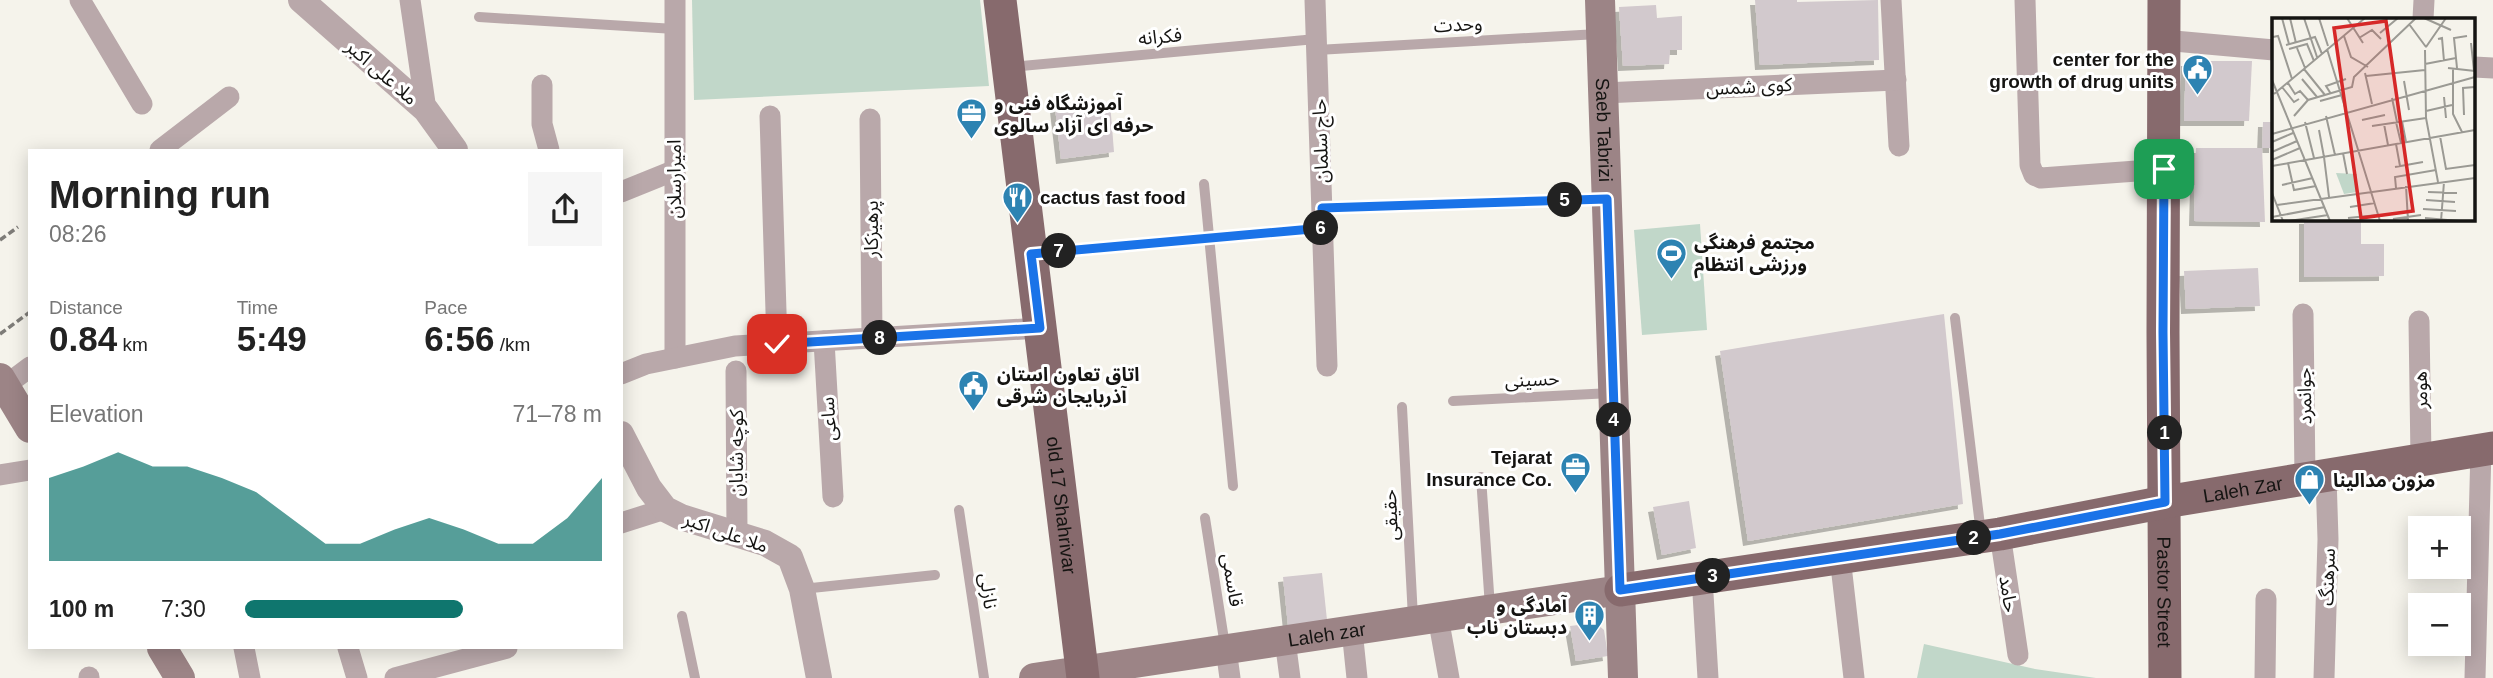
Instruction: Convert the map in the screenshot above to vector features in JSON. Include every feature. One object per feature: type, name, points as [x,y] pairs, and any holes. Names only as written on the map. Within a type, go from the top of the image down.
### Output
[{"type":"main road","name":"old 17 Shahrivar","points":[[1000,0],[1082,674]]},
{"type":"main road","name":"Saeb Tabrizi","points":[[1600,0],[1623,678]]},
{"type":"main road","name":"Pastor Street","points":[[2164,0],[2165,678]]},
{"type":"main road","points":[[3,382],[28,425]]},
{"type":"main road","name":"Laleh Zar","points":[[1620,590],[1990,535],[2165,502],[2487,449]]},
{"type":"main road","name":"Laleh zar","points":[[1034,678],[1082,674],[1226,649],[1620,590]]},
{"type":"main road","points":[[163,649],[180,678]]},
{"type":"street","points":[[80,0],[142,104]]},
{"type":"street","name":"ملا علی اکبر","points":[[301,0],[426,110],[454,149]]},
{"type":"street","points":[[410,0],[426,110]]},
{"type":"street","name":"امیرارسلان","points":[[675,0],[675,358]]},
{"type":"street","name":"حاج سلمان","points":[[1315,0],[1327,366]]},
{"type":"street","points":[[1891,0],[1899,146]]},
{"type":"street","points":[[2025,0],[2030,165],[2034,175],[2041,178],[2164,169]]},
{"type":"street","points":[[2423,18],[2424,0]]},
{"type":"street","points":[[2164,40],[2272,50]]},
{"type":"street","name":"کوی شمس","points":[[1603,93],[1896,80]]},
{"type":"street","points":[[542,85],[542,124],[550,149]]},
{"type":"street","points":[[161,149],[229,97]]},
{"type":"street","points":[[770,116],[777,344]]},
{"type":"street","name":"پرهیزکار","points":[[870,119],[872,338]]},
{"type":"street","points":[[623,191],[674,171]]},
{"type":"street","name":"جوانمرد","points":[[2303,314],[2316,478]]},
{"type":"street","name":"هومر","points":[[2419,321],[2421,459]]},
{"type":"street","points":[[623,373],[646,365],[735,346],[1040,328]]},
{"type":"street","name":"ساعی","points":[[824,341],[833,497]]},
{"type":"street","points":[[3,382],[28,368]]},
{"type":"street","name":"کوچه شایان","points":[[736,371],[737,534]]},
{"type":"street","name":"ملا علی اکبر","points":[[623,438],[649,488],[665,509],[765,543],[790,557],[803,589],[818,678]]},
{"type":"street","points":[[2475,678],[2487,449]]},
{"type":"street","points":[[0,475],[28,470]]},
{"type":"street","name":"سرهنگ","points":[[2316,478],[2328,539],[2324,678]]},
{"type":"street","points":[[623,522],[665,509]]},
{"type":"street","name":"حامد","points":[[1990,535],[2018,655]]},
{"type":"street","points":[[1840,557],[1854,678]]},
{"type":"street","points":[[1702,578],[1708,678]]},
{"type":"street","points":[[2265,678],[2266,599]]},
{"type":"street","points":[[1426,619],[1449,678]]},
{"type":"street","points":[[1352,630],[1357,678]]},
{"type":"street","points":[[1285,640],[1290,678]]},
{"type":"street","points":[[244,649],[250,678]]},
{"type":"street","points":[[348,649],[357,678]]},
{"type":"street","points":[[395,678],[503,649]]},
{"type":"street","points":[[1226,649],[1230,678]]},
{"type":"lane","points":[[479,17],[675,29]]},
{"type":"lane","name":"وحدت","points":[[1316,44],[1601,34]]},
{"type":"lane","name":"فکرانه","points":[[1008,68],[1316,44]]},
{"type":"lane","points":[[1204,184],[1233,486]]},
{"type":"lane","points":[[1031,254],[1209,238],[1323,218],[1607,199]]},
{"type":"lane","points":[[1955,318],[1990,535]]},
{"type":"lane","name":"حسینی","points":[[1453,401],[1613,393]]},
{"type":"lane","name":"حقیقی","points":[[1402,407],[1426,619]]},
{"type":"lane","points":[[1481,477],[1490,609]]},
{"type":"lane","name":"نازلی","points":[[960,510],[984,678]]},
{"type":"lane","name":"قاسمی","points":[[1205,518],[1226,649]]},
{"type":"lane","points":[[803,589],[935,575]]},
{"type":"lane","points":[[682,616],[695,678]]},
{"type":"path","points":[[0,240],[18,227]]},
{"type":"path","points":[[0,334],[28,313]]},
{"type":"green space","points":[[692,0],[980,0],[989,86],[694,100]]},
{"type":"green space","name":"مجتمع فرهنگی ورزشی انتظام","points":[[1700,224],[1707,330],[1642,335],[1634,230]]},
{"type":"green space","points":[[1924,644],[2035,669],[2096,678],[1917,678]]},
{"type":"building","points":[[1755,0],[1878,0],[1879,60],[1760,65]]},
{"type":"building","points":[[1656,5],[1657,18],[1682,16],[1682,50],[1670,50],[1669,64],[1623,66],[1619,7]]},
{"type":"building","points":[[2186,61],[2252,61],[2249,121],[2184,121]]},
{"type":"building","points":[[1110,102],[1114,152],[1061,159],[1055,107]]},
{"type":"building","points":[[2263,122],[2272,122],[2272,148],[2262,148]]},
{"type":"building","points":[[2196,148],[2262,148],[2265,222],[2194,221]]},
{"type":"building","points":[[2304,220],[2361,220],[2361,244],[2384,244],[2384,276],[2304,277]]},
{"type":"building","points":[[2258,268],[2260,306],[2186,309],[2184,271]]},
{"type":"building","points":[[1944,314],[1963,504],[1748,541],[1720,351]]},
{"type":"building","points":[[1689,501],[1696,548],[1662,555],[1653,507]]},
{"type":"building","points":[[1322,573],[1327,620],[1288,625],[1283,577]]},
{"type":"building","name":"آمادگی و دبستان ناب","points":[[1596,623],[1604,630],[1608,656],[1576,661],[1570,626]]},
{"type":"place","name":"center for the growth of drug units","points":[[2197,97]]},
{"type":"place","name":"آموزشگاه فنی و حرفه ای آزاد سالوی","points":[[971,141]]},
{"type":"place","name":"cactus fast food","points":[[1017,224]]},
{"type":"place","name":"مجتمع فرهنگی ورزشی انتظام","points":[[1671,280]]},
{"type":"place","name":"اتاق تعاون استان آذربایجان شرقی","points":[[974,412]]},
{"type":"place","name":"Tejarat Insurance Co.","points":[[1575,495]]},
{"type":"place","name":"مزون مدالینا","points":[[2310,507]]},
{"type":"place","name":"آمادگی و دبستان ناب","points":[[1590,643]]},
{"type":"route","points":[[777,344],[1040,328],[1031,254],[1323,228],[1322,208],[1607,199],[1620,590],[2000,534],[2165,502],[2164,169]]}]
